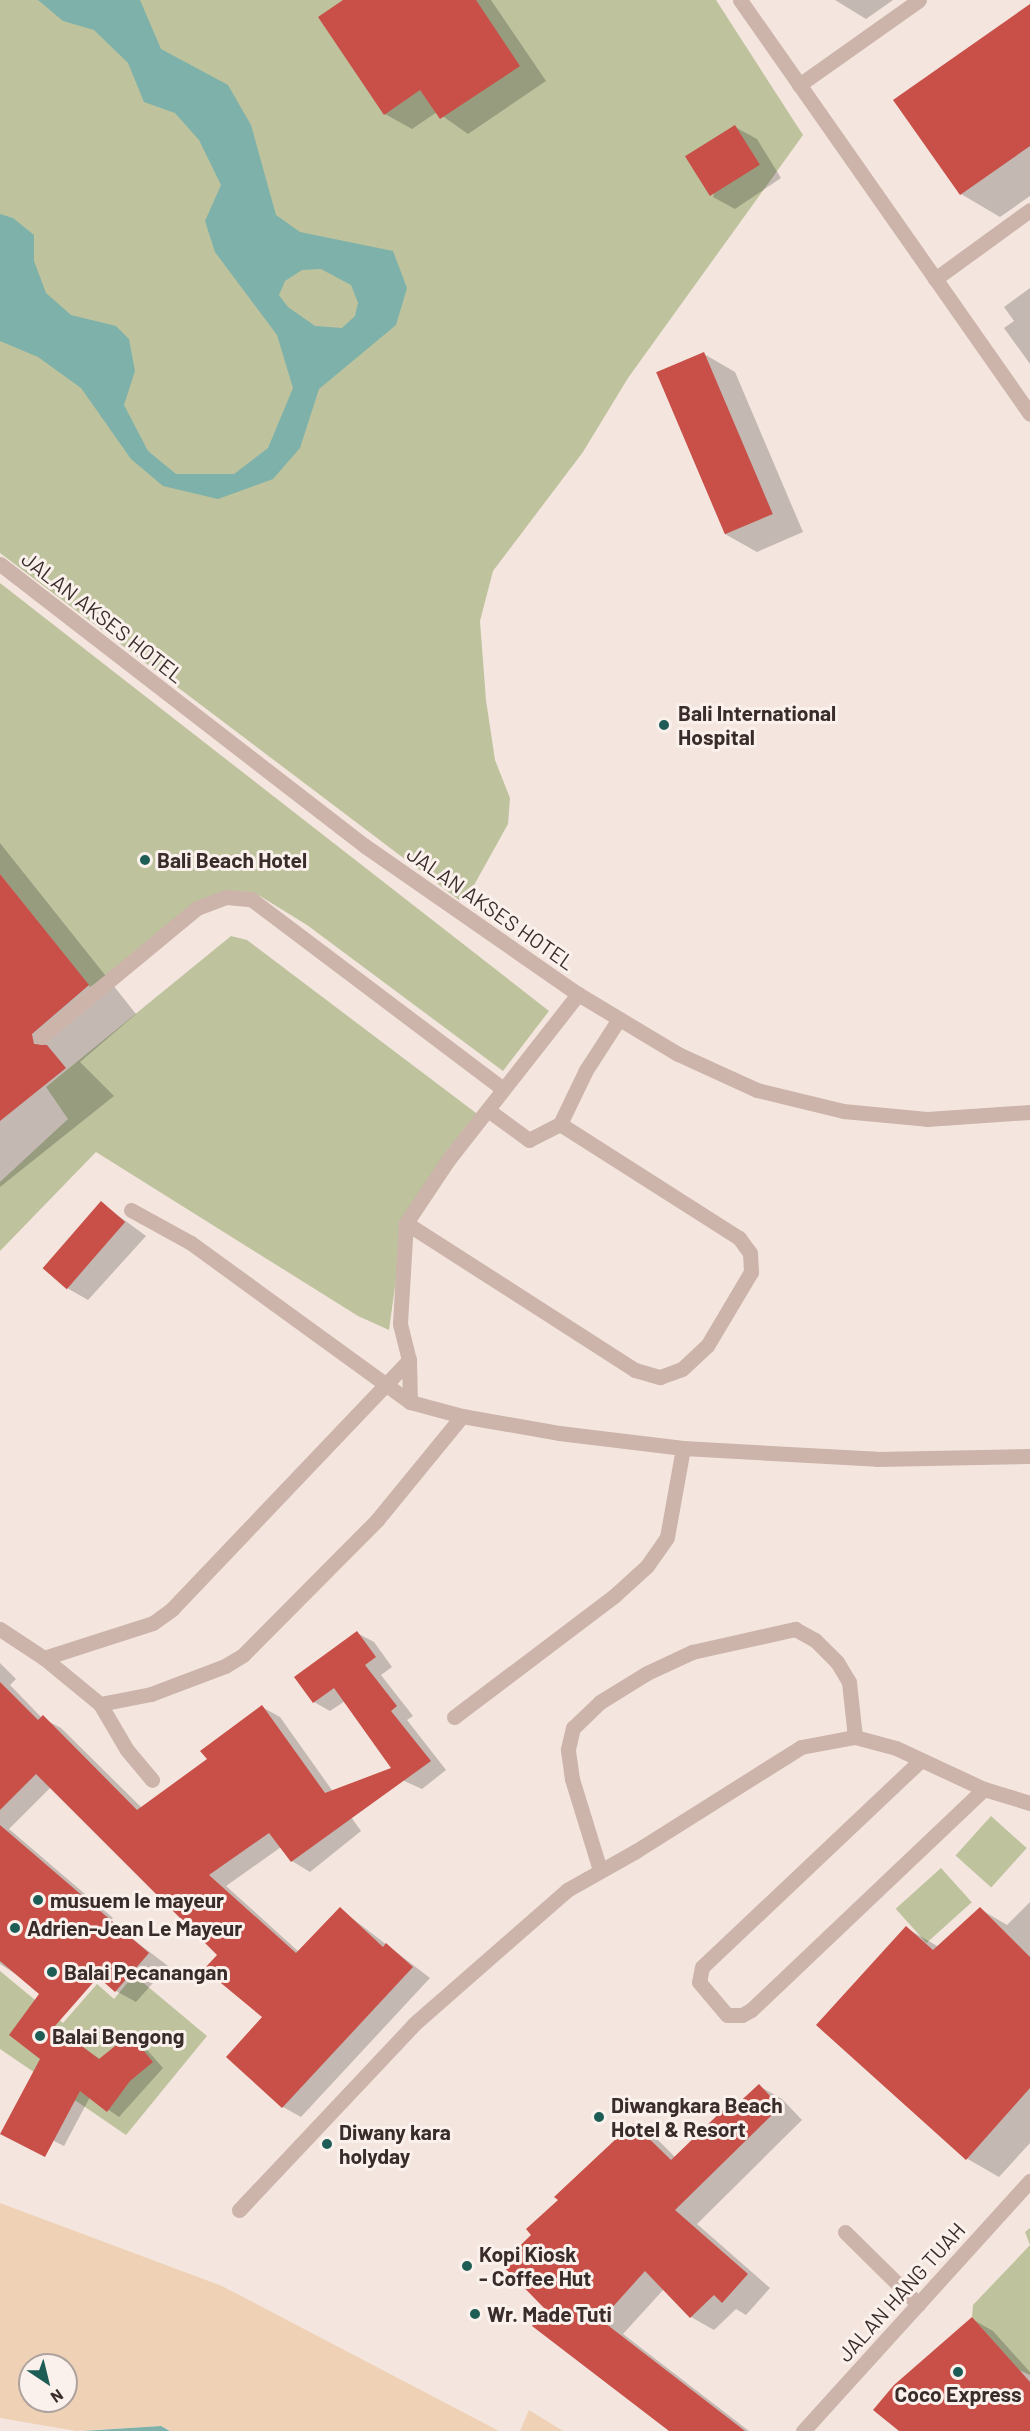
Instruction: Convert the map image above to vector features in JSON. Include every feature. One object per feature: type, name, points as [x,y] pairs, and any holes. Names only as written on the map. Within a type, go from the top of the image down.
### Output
[{"type":"street","points":[[740,0],[1030,414]]},
{"type":"street","points":[[799,84],[919,0]]},
{"type":"street","points":[[935,279],[1030,210]]},
{"type":"street","name":"JALAN AKSES HOTEL","points":[[0,564],[365,846],[578,993],[678,1054],[758,1090],[843,1111],[927,1119],[1030,1112]]},
{"type":"street","points":[[41,1037],[197,908],[226,897],[251,899],[502,1089]]},
{"type":"street","points":[[410,1402],[409,1360],[400,1323],[406,1223],[502,1089],[578,993]]},
{"type":"street","points":[[488,1110],[529,1140],[560,1124],[586,1070],[619,1019]]},
{"type":"street","points":[[406,1223],[635,1370],[660,1377],[682,1369],[707,1346],[751,1272],[750,1253],[739,1238],[560,1124]]},
{"type":"street","points":[[131,1210],[191,1243],[384,1387],[410,1402],[462,1416],[683,1448],[877,1459],[1030,1456]]},
{"type":"street","points":[[44,1658],[153,1623],[172,1609],[409,1360]]},
{"type":"street","points":[[100,1704],[151,1694],[225,1666],[243,1655],[377,1520],[462,1416]]},
{"type":"street","points":[[454,1717],[614,1596],[647,1566],[667,1537],[683,1448]]},
{"type":"street","points":[[0,1629],[44,1658],[100,1704],[127,1749],[152,1780]]},
{"type":"street","points":[[600,1870],[572,1779],[571,1738],[573,1728],[600,1702],[647,1673],[692,1652],[795,1629],[830,1654],[849,1682],[855,1737]]},
{"type":"street","points":[[238,2210],[414,2024],[567,1890],[636,1851],[801,1747],[855,1737],[896,1748],[984,1789],[1030,1803]]},
{"type":"street","points":[[921,1760],[702,1967],[699,1982],[727,2014],[742,2015],[751,2010],[984,1789]]},
{"type":"street","name":"JALAN HANG TUAH","points":[[803,2431],[1030,2181]]},
{"type":"street","points":[[845,2232],[918,2304]]},
{"type":"green space","points":[[0,0],[716,0],[803,135],[628,378],[583,452],[493,571],[480,621],[486,700],[495,760],[510,798],[508,824],[473,887],[459,900],[0,553]]},
{"type":"green space","points":[[0,583],[549,1011],[503,1071],[307,925],[260,896],[246,892],[228,891],[90,987],[0,874]]},
{"type":"green space","points":[[231,936],[247,940],[480,1116],[404,1222],[389,1330],[358,1316],[96,1152],[0,1251],[0,1182],[68,1119],[46,1087]]},
{"type":"green space","points":[[991,1816],[1027,1848],[991,1888],[956,1855]]},
{"type":"green space","points":[[941,1868],[972,1902],[926,1943],[896,1909]]},
{"type":"green space","points":[[0,1971],[63,2023],[97,1984],[114,1999],[134,1975],[207,2036],[126,2135],[0,2049]]},
{"type":"green space","points":[[1030,2228],[1030,2245],[1025,2232]]},
{"type":"green space","points":[[1030,2245],[1030,2375],[1019,2370],[972,2317],[973,2305]]},
{"type":"sand","points":[[0,2203],[222,2286],[499,2431],[171,2431],[161,2426],[76,2431],[0,2418]]},
{"type":"sand","points":[[529,2410],[563,2431],[520,2431]]},
{"type":"water","points":[[38,0],[140,0],[161,49],[228,85],[251,125],[276,215],[300,232],[393,251],[407,288],[396,325],[319,389],[300,448],[273,479],[218,499],[163,486],[131,459],[81,388],[38,357],[0,341],[0,214],[13,218],[34,235],[34,261],[46,293],[71,315],[116,326],[129,339],[135,371],[124,405],[148,451],[176,474],[234,474],[268,448],[293,388],[277,335],[215,252],[205,221],[221,185],[199,140],[175,113],[144,102],[128,63],[94,30],[63,21]],"holes":[[[321,269],[351,285],[358,303],[355,316],[342,328],[315,326],[288,307],[279,295],[285,281],[302,270]]]},
{"type":"water","points":[[161,2426],[170,2431],[82,2431]]},
{"type":"pier","points":[[0,2418],[22,2423],[76,2431],[0,2431]]},
{"type":"building","points":[[343,0],[476,0],[520,66],[440,119],[420,90],[384,115],[318,17]]},
{"type":"building","points":[[1030,4],[1030,146],[960,195],[893,100]]},
{"type":"building","points":[[735,125],[760,165],[710,196],[685,156]]},
{"type":"building","points":[[704,352],[773,514],[725,534],[656,372]]},
{"type":"building","points":[[0,874],[89,985],[32,1034],[34,1044],[47,1045],[66,1068],[0,1121]]},
{"type":"building","points":[[101,1201],[125,1222],[67,1289],[43,1268]]},
{"type":"building","points":[[357,1631],[376,1657],[365,1665],[397,1706],[391,1711],[431,1761],[291,1862],[269,1833],[209,1875],[296,1953],[340,1907],[383,1947],[386,1943],[413,1967],[282,2108],[226,2057],[262,2017],[204,1969],[217,1955],[36,1774],[0,1810],[0,1682],[38,1720],[43,1715],[137,1810],[207,1759],[200,1751],[262,1705],[325,1793],[391,1768],[334,1688],[313,1703],[294,1677]]},
{"type":"building","points":[[0,1825],[149,1953],[115,1992],[98,1977],[55,2026],[99,2059],[130,2034],[153,2062],[130,2081],[107,2112],[80,2091],[45,2157],[0,2134],[40,2059],[9,2035],[39,1994],[0,1961]]},
{"type":"building","points":[[980,1907],[1030,1957],[1030,2088],[966,2160],[816,2025],[906,1926],[933,1950]]},
{"type":"building","points":[[759,2084],[780,2107],[675,2210],[748,2274],[722,2303],[714,2295],[690,2318],[645,2271],[601,2320],[745,2431],[669,2431],[532,2326],[545,2309],[501,2264],[531,2235],[526,2229],[558,2200],[554,2197],[633,2123],[671,2160],[729,2104],[733,2108]]},
{"type":"building","points":[[972,2317],[1030,2382],[1030,2431],[899,2431],[873,2410],[894,2385]]},
{"type":"place","name":"Bali International Hospital","points":[[664,725]]},
{"type":"place","name":"Bali Beach Hotel","points":[[145,860]]},
{"type":"place","name":"musuem le mayeur","points":[[38,1900]]},
{"type":"place","name":"Adrien-Jean Le Mayeur","points":[[15,1928]]},
{"type":"place","name":"Balai Pecanangan","points":[[52,1972]]},
{"type":"place","name":"Balai Bengong","points":[[40,2036]]},
{"type":"place","name":"Diwangkara Beach Hotel & Resort","points":[[599,2117]]},
{"type":"place","name":"Diwany kara holyday","points":[[327,2144]]},
{"type":"place","name":"Kopi Kiosk - Coffee Hut","points":[[467,2266]]},
{"type":"place","name":"Wr. Made Tuti","points":[[475,2314]]},
{"type":"place","name":"Coco Express","points":[[958,2372]]}]
